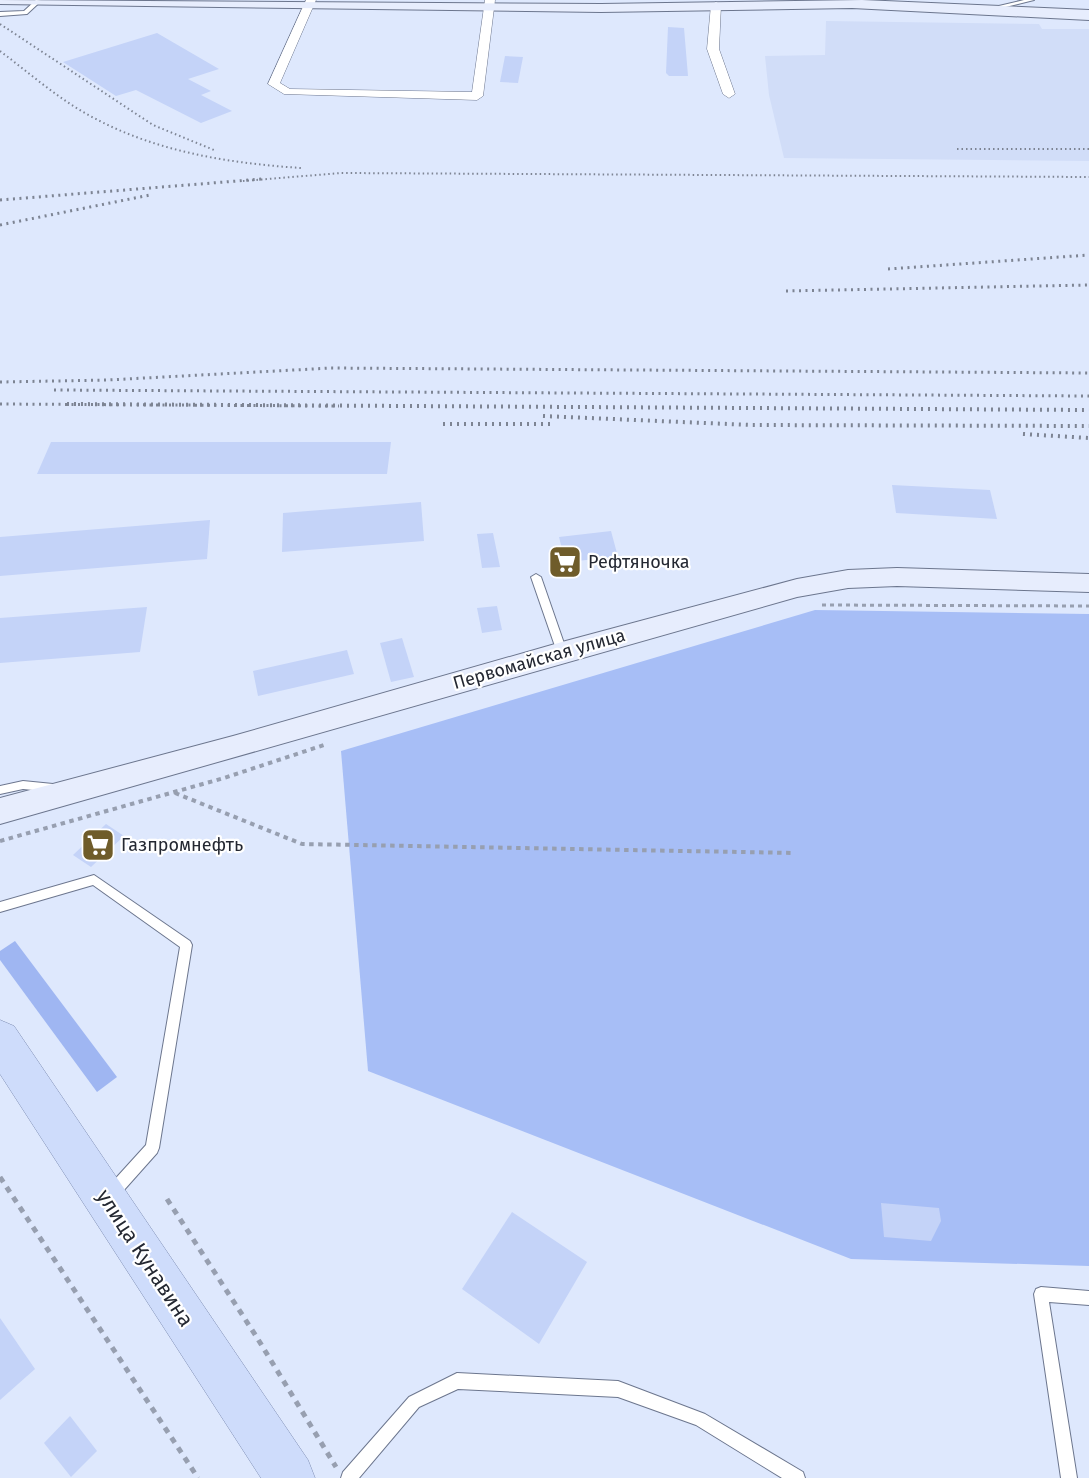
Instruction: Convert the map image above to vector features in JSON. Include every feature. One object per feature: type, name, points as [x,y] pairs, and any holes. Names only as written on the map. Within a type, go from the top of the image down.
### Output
[{"type":"main road","points":[[0,0],[490,3],[681,8],[715,3],[852,4],[1089,15]]},
{"type":"main road","name":"Первомайская улица","points":[[0,811],[233,748],[562,652],[797,588],[848,579],[957,577],[1089,583]]},
{"type":"main road","name":"улица Кунавина","points":[[0,1039],[290,1478]]},
{"type":"street","points":[[309,3],[274,84],[288,92],[477,96],[490,3]]},
{"type":"street","points":[[715,3],[713,49],[729,94]]},
{"type":"lane","points":[[986,10],[1031,0]]},
{"type":"lane","points":[[0,14],[25,13],[38,1]]},
{"type":"lane","points":[[536,577],[562,652]]},
{"type":"lane","points":[[0,790],[23,785],[74,791]]},
{"type":"lane","points":[[0,908],[93,880],[186,945],[152,1148],[106,1198]]},
{"type":"lane","points":[[1070,1478],[1041,1294],[1089,1298]]},
{"type":"lane","points":[[349,1478],[414,1402],[457,1381],[618,1389],[700,1419],[797,1478]]},
{"type":"path","points":[[818,605],[1089,606]]},
{"type":"path","points":[[0,841],[174,792],[330,743]]},
{"type":"path","points":[[174,792],[302,844],[794,853]]},
{"type":"path","points":[[0,1177],[198,1478]]},
{"type":"path","points":[[166,1199],[256,1336],[343,1478]]},
{"type":"shaded area","points":[[826,21],[1039,24],[1042,29],[1089,29],[1089,161],[784,158],[769,95],[765,56],[825,55]]},
{"type":"shaded area","points":[[815,610],[1089,614],[1089,1266],[851,1259],[368,1071],[341,751]]},
{"type":"shaded area","points":[[15,941],[117,1077],[97,1092],[0,960],[0,951]]},
{"type":"building","points":[[668,27],[684,28],[688,76],[669,76],[666,73]]},
{"type":"building","points":[[157,33],[219,69],[188,79],[211,91],[201,95],[232,111],[201,123],[136,90],[116,96],[63,62]]},
{"type":"building","points":[[505,56],[523,57],[518,83],[500,82]]},
{"type":"building","points":[[51,442],[391,442],[387,474],[37,474]]},
{"type":"building","points":[[892,485],[990,490],[997,519],[896,513]]},
{"type":"building","points":[[421,502],[424,541],[282,552],[283,513]]},
{"type":"building","points":[[210,520],[207,559],[0,576],[0,537]]},
{"type":"building","points":[[611,531],[618,557],[576,561],[578,567],[557,570],[552,550],[562,549],[559,537]]},
{"type":"building","points":[[493,533],[500,567],[482,568],[477,534]]},
{"type":"building","points":[[497,606],[502,630],[482,633],[477,608]]},
{"type":"building","points":[[147,607],[140,652],[0,663],[0,618]]},
{"type":"building","points":[[402,638],[414,677],[391,682],[380,643]]},
{"type":"building","points":[[347,650],[354,674],[258,696],[253,671]]},
{"type":"building","points":[[106,824],[124,836],[91,867],[73,855]]},
{"type":"building","points":[[881,1203],[939,1208],[941,1221],[931,1241],[884,1237]]},
{"type":"building","points":[[512,1212],[587,1262],[539,1344],[462,1289]]},
{"type":"building","points":[[0,1318],[35,1369],[0,1400]]},
{"type":"building","points":[[70,1416],[97,1451],[71,1477],[44,1443]]},
{"type":"railway","points":[[0,24],[153,125],[214,150]]},
{"type":"railway","points":[[0,51],[85,113],[136,137],[190,153],[245,163],[301,168]]},
{"type":"railway","points":[[957,149],[1089,149]]},
{"type":"railway","points":[[243,181],[341,173],[1089,177]]},
{"type":"railway","points":[[0,200],[262,179]]},
{"type":"railway","points":[[0,225],[150,195]]},
{"type":"railway","points":[[888,269],[1089,255]]},
{"type":"railway","points":[[786,291],[1089,285]]},
{"type":"railway","points":[[0,382],[108,380],[331,368],[1089,373]]},
{"type":"railway","points":[[54,390],[1089,396]]},
{"type":"railway","points":[[0,404],[339,406]]},
{"type":"railway","points":[[67,404],[1089,410]]},
{"type":"railway","points":[[543,416],[751,425],[1089,426]]},
{"type":"railway","points":[[443,424],[554,424]]},
{"type":"railway","points":[[1023,434],[1089,438]]},
{"type":"place","name":"Рефтяночка","points":[[565,562]]},
{"type":"place","name":"Газпромнефть","points":[[98,845]]}]
